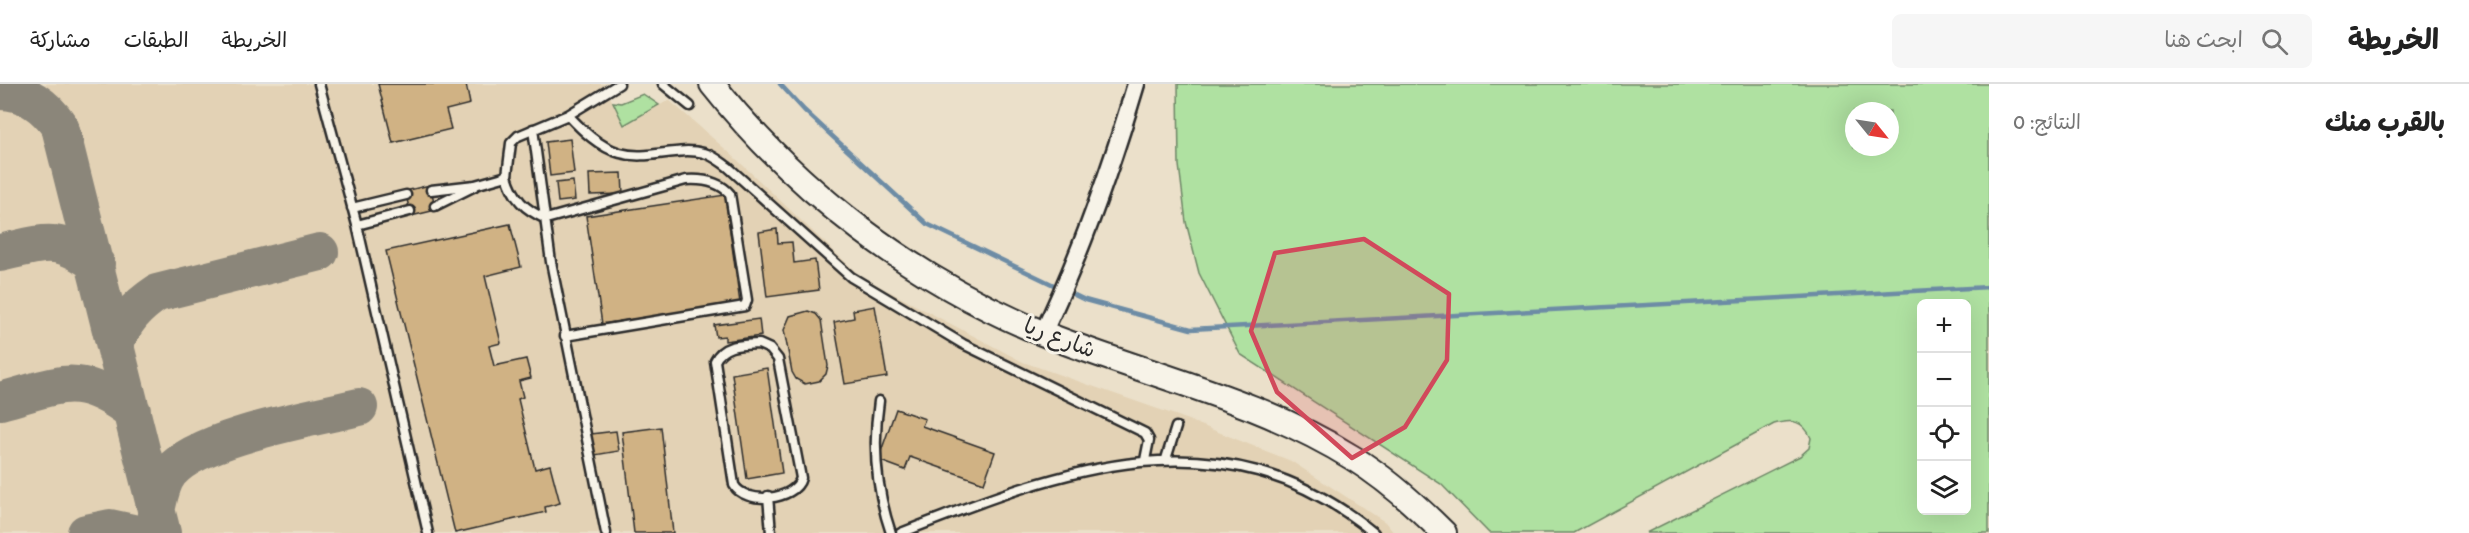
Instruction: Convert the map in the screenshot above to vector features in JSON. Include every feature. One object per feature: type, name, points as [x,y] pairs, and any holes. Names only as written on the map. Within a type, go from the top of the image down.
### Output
[{"type":"main road","name":"شارع ريا","points":[[712,84],[760,140],[851,222],[953,288],[1043,333],[1245,405],[1320,438],[1385,479],[1444,533]]},
{"type":"street","points":[[1043,333],[1064,287],[1136,84]]},
{"type":"lane","points":[[319,84],[357,225],[428,533]]},
{"type":"lane","points":[[565,336],[742,308],[747,300],[730,194],[720,186],[701,179],[671,183],[546,219],[527,211],[513,195],[507,176],[511,143],[518,136],[568,114],[619,84]]},
{"type":"lane","points":[[663,84],[690,106]]},
{"type":"lane","points":[[568,114],[598,142],[622,154],[643,157],[689,152],[709,154],[728,167],[851,277],[963,344],[1145,433],[1149,440],[1145,460]]},
{"type":"lane","points":[[533,129],[565,336],[579,394],[606,533]]},
{"type":"lane","points":[[431,190],[475,185],[507,176]]},
{"type":"lane","points":[[435,206],[475,185]]},
{"type":"lane","points":[[352,208],[406,195]]},
{"type":"lane","points":[[357,225],[410,211]]},
{"type":"lane","points":[[759,344],[770,349],[778,359],[801,478],[791,492],[768,496],[750,499],[734,485],[715,362],[722,351],[728,347],[759,344]]},
{"type":"lane","points":[[879,401],[875,434],[876,471],[891,533]]},
{"type":"lane","points":[[1166,459],[1176,427]]},
{"type":"lane","points":[[901,533],[1049,478],[1145,460],[1166,459],[1205,461],[1276,477],[1334,505],[1374,533]]},
{"type":"lane","points":[[768,496],[771,533]]},
{"type":"highlighted area","points":[[1364,239],[1449,294],[1447,360],[1405,427],[1352,458],[1277,392],[1251,331],[1275,253]]},
{"type":"shaded area","points":[[0,84],[604,84],[624,126],[669,100],[732,155],[860,276],[1023,362],[1178,416],[1291,461],[1385,522],[1394,533],[0,533]]},
{"type":"green space","points":[[1178,84],[1989,84],[1989,533],[1646,533],[1800,456],[1809,448],[1811,438],[1801,424],[1792,421],[1774,424],[1574,533],[1489,533],[1441,484],[1240,354],[1199,273],[1186,222],[1179,165]]},
{"type":"green space","points":[[643,94],[659,105],[624,125],[613,102],[621,103]]},
{"type":"building","points":[[378,84],[466,84],[470,104],[446,110],[451,129],[393,143]]},
{"type":"building","points":[[570,139],[574,173],[550,176],[546,142]]},
{"type":"building","points":[[622,173],[623,194],[590,195],[589,174]]},
{"type":"building","points":[[573,181],[575,200],[558,202],[556,183]]},
{"type":"building","points":[[430,185],[436,210],[411,216],[405,191]]},
{"type":"building","points":[[725,195],[740,303],[602,324],[586,216]]},
{"type":"building","points":[[510,224],[521,267],[485,276],[501,343],[489,346],[494,366],[526,359],[531,378],[519,381],[523,397],[518,399],[535,469],[550,465],[560,503],[545,507],[546,512],[455,533],[386,251]]},
{"type":"building","points":[[777,229],[778,243],[792,242],[794,263],[815,260],[819,290],[767,297],[759,232]]},
{"type":"building","points":[[875,306],[887,377],[845,384],[834,322],[854,318],[853,310]]},
{"type":"building","points":[[808,311],[816,314],[821,320],[828,366],[826,374],[819,381],[805,384],[796,379],[792,372],[784,330],[790,316]]},
{"type":"building","points":[[759,319],[761,336],[725,341],[725,336],[716,337],[714,325]]},
{"type":"building","points":[[767,368],[782,473],[747,479],[732,374]]},
{"type":"building","points":[[896,409],[925,419],[922,426],[995,452],[984,483],[910,457],[905,470],[878,460]]},
{"type":"building","points":[[661,427],[673,533],[634,533],[622,432]]},
{"type":"building","points":[[616,431],[619,451],[595,455],[591,434]]},
{"type":"waterway","points":[[780,84],[804,110],[927,224],[1085,300],[1191,329],[1989,287]]},
{"type":"taxiway","points":[[0,91],[18,94],[34,101],[42,106],[60,127],[162,533]]},
{"type":"taxiway","points":[[0,253],[40,244],[60,245],[83,255],[96,264]]},
{"type":"taxiway","points":[[115,343],[132,315],[157,293],[320,252]]},
{"type":"taxiway","points":[[0,401],[54,386],[82,386],[97,390],[132,411]]},
{"type":"taxiway","points":[[156,511],[162,485],[170,472],[205,449],[258,430],[359,407]]},
{"type":"taxiway","points":[[86,533],[110,528],[133,533]]}]
